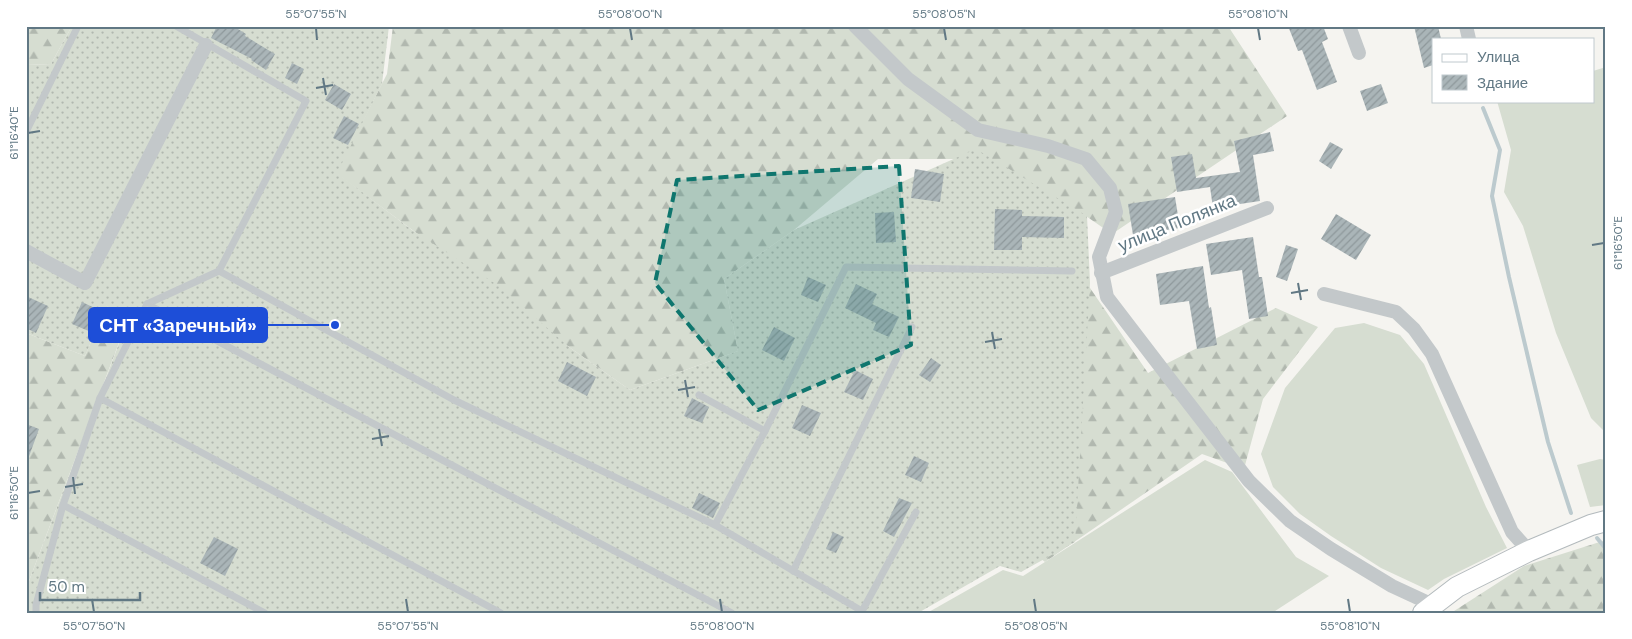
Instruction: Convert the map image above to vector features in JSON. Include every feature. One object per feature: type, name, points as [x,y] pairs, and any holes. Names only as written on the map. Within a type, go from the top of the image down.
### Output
[{"type":"street","points":[[855,26],[908,79],[978,130],[1048,146],[1086,159],[1110,188],[1116,212],[1107,231],[1099,257],[1107,297],[1250,481],[1290,521],[1331,549],[1428,609],[1457,587],[1529,551],[1591,525],[1606,522]]},
{"type":"street","points":[[1349,26],[1359,53]]},
{"type":"street","points":[[26,251],[85,283],[206,45]]},
{"type":"street","name":"улица Полянка","points":[[1101,274],[1267,208]]},
{"type":"street","points":[[1324,294],[1396,312],[1414,329],[1432,354],[1512,532],[1529,551]]},
{"type":"lane","points":[[26,132],[78,26]]},
{"type":"lane","points":[[36,613],[36,605],[63,505],[100,398],[147,304],[219,271],[306,100],[206,45],[176,26]]},
{"type":"lane","points":[[715,525],[764,432],[846,267],[1072,271]]},
{"type":"lane","points":[[219,271],[454,400],[715,525],[861,612],[916,512]]},
{"type":"lane","points":[[147,304],[732,613]]},
{"type":"lane","points":[[793,571],[912,327]]},
{"type":"lane","points":[[699,395],[764,432]]},
{"type":"lane","points":[[100,398],[501,613]]},
{"type":"lane","points":[[63,505],[265,613]]},
{"type":"highlighted area","points":[[899,166],[911,345],[758,410],[655,283],[677,180]]},
{"type":"green space","points":[[26,26],[72,26],[51,64],[26,65]]},
{"type":"green space","points":[[72,26],[389,26],[382,84],[337,173],[412,230],[499,286],[569,347],[630,390],[738,351],[724,279],[794,230],[976,149],[1087,216],[1090,283],[1075,542],[1021,572],[1000,566],[918,613],[26,613],[26,589],[129,317],[107,305],[85,356],[26,333],[26,65],[51,64]]},
{"type":"green space","points":[[393,26],[1228,26],[1287,116],[1112,234],[1083,214],[976,159],[878,159],[794,230],[724,279],[738,351],[630,390],[569,347],[336,173],[387,74]]},
{"type":"green space","points":[[1606,67],[1606,433],[1591,418],[1556,333],[1523,226],[1504,192],[1511,150],[1497,102],[1594,102],[1594,71]]},
{"type":"green space","points":[[1088,285],[1148,373],[1276,308],[1318,327],[1263,399],[1244,469],[1202,454],[1045,562],[968,499]]},
{"type":"green space","points":[[107,304],[129,316],[26,589],[26,333],[85,356]]},
{"type":"green space","points":[[1364,323],[1400,335],[1424,364],[1486,507],[1507,548],[1444,579],[1428,590],[1381,568],[1300,514],[1273,487],[1261,454],[1285,388],[1335,328]]},
{"type":"green space","points":[[1600,459],[1606,460],[1606,505],[1590,507],[1577,465]]},
{"type":"green space","points":[[1205,460],[1232,472],[1296,557],[1329,576],[1272,613],[927,613],[1003,570],[1023,576]]},
{"type":"green space","points":[[1606,540],[1606,613],[1451,613],[1524,566]]},
{"type":"building","points":[[217,26],[233,26],[246,34],[245,36],[275,54],[266,70],[252,59],[211,38]]},
{"type":"building","points":[[1288,26],[1323,26],[1328,39],[1322,42],[1337,82],[1317,90],[1302,50],[1298,51]]},
{"type":"building","points":[[1414,26],[1438,26],[1441,38],[1432,38],[1432,65],[1424,68]]},
{"type":"building","points":[[292,63],[304,69],[297,84],[285,78]]},
{"type":"building","points":[[334,84],[351,94],[342,110],[325,100]]},
{"type":"building","points":[[1381,84],[1388,103],[1367,111],[1360,91]]},
{"type":"building","points":[[344,116],[359,124],[348,145],[333,138]]},
{"type":"building","points":[[1270,132],[1274,151],[1253,155],[1260,201],[1213,208],[1210,187],[1177,192],[1171,157],[1192,154],[1196,178],[1240,172],[1234,141]]},
{"type":"building","points":[[1330,142],[1343,149],[1331,169],[1319,161]]},
{"type":"building","points":[[915,169],[944,174],[940,202],[911,198]]},
{"type":"building","points":[[1175,197],[1180,228],[1133,235],[1128,204]]},
{"type":"building","points":[[995,209],[1022,210],[1022,216],[1064,217],[1064,238],[1022,237],[1022,250],[994,250]]},
{"type":"building","points":[[894,212],[896,242],[876,243],[875,213]]},
{"type":"building","points":[[1336,214],[1371,235],[1356,260],[1321,239]]},
{"type":"building","points":[[1253,237],[1259,277],[1262,277],[1268,316],[1249,319],[1242,270],[1211,275],[1206,244]]},
{"type":"building","points":[[1286,245],[1298,249],[1287,281],[1276,277]]},
{"type":"building","points":[[1203,266],[1217,345],[1197,349],[1189,301],[1160,305],[1156,274]]},
{"type":"building","points":[[808,277],[826,285],[818,302],[801,295]]},
{"type":"building","points":[[856,284],[877,294],[872,304],[899,317],[889,337],[873,330],[876,323],[845,308]]},
{"type":"building","points":[[26,296],[48,306],[36,333],[26,328]]},
{"type":"building","points":[[82,302],[101,311],[91,332],[72,324]]},
{"type":"building","points":[[774,327],[795,338],[784,361],[762,350]]},
{"type":"building","points":[[931,358],[941,365],[930,382],[919,375]]},
{"type":"building","points":[[567,362],[596,377],[587,396],[558,381]]},
{"type":"building","points":[[855,370],[873,379],[863,400],[844,392]]},
{"type":"building","points":[[692,398],[709,407],[702,423],[684,416]]},
{"type":"building","points":[[802,405],[821,413],[810,436],[792,428]]},
{"type":"building","points":[[26,424],[39,429],[28,459],[26,459]]},
{"type":"building","points":[[914,456],[929,463],[921,482],[905,475]]},
{"type":"building","points":[[699,493],[720,503],[713,518],[692,508]]},
{"type":"building","points":[[899,498],[912,503],[894,537],[883,531]]},
{"type":"building","points":[[833,532],[844,537],[836,553],[826,549]]},
{"type":"building","points":[[214,537],[238,549],[225,576],[200,563]]},
{"type":"waterway","points":[[1483,108],[1500,150],[1492,196],[1509,277],[1548,442],[1571,513]]},
{"type":"waterway","points":[[1597,538],[1606,549]]},
{"type":"place","name":"СНТ «Заречный»","points":[[335,325]]}]
